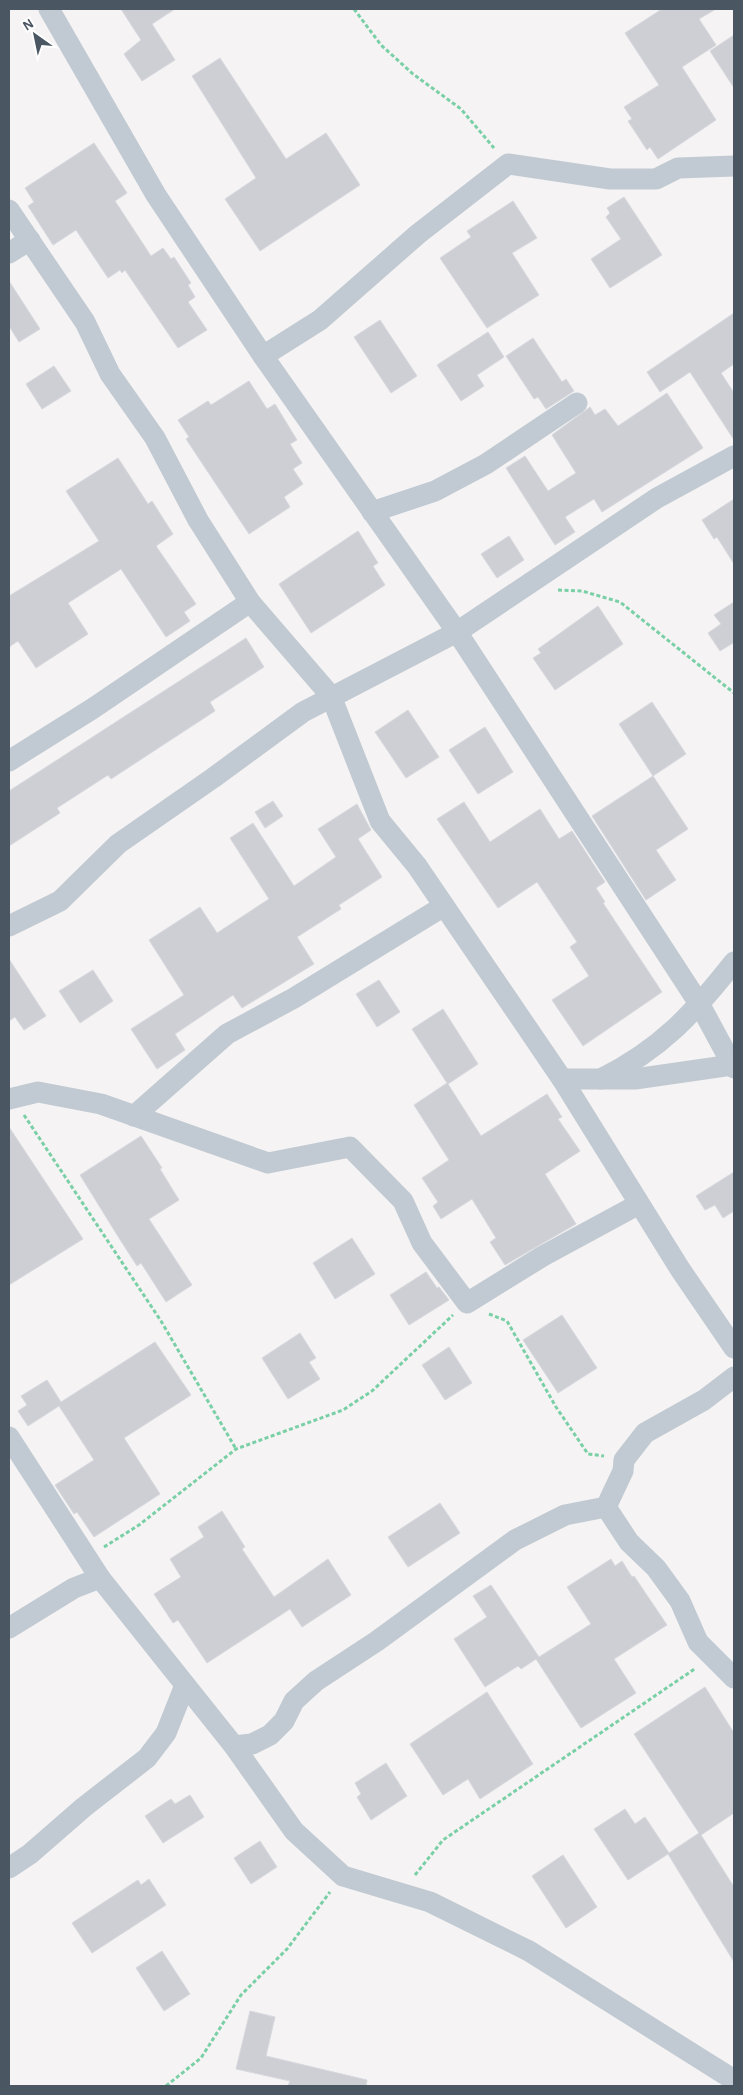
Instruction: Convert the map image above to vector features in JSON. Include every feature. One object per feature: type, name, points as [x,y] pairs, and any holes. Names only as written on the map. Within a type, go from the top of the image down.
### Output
[{"type":"street","points":[[49,9],[156,195],[263,356],[457,632],[700,1005],[733,1066],[636,1079],[562,1079]]},
{"type":"street","points":[[263,356],[320,320],[418,234],[508,164],[610,179],[656,179],[678,168],[734,166]]},
{"type":"street","points":[[9,210],[85,322],[110,374],[155,438],[198,520],[250,602],[331,696],[380,821],[417,866],[562,1079],[639,1204],[734,1348]]},
{"type":"street","points":[[9,253],[30,240]]},
{"type":"street","points":[[372,512],[436,491],[486,464],[577,403]]},
{"type":"street","points":[[11,917],[60,900],[118,844],[303,712],[457,632],[657,498],[734,456]]},
{"type":"street","points":[[9,761],[92,709],[250,602]]},
{"type":"street","points":[[134,1116],[227,1034],[294,998],[444,906]]},
{"type":"street","points":[[601,1079],[631,1064],[665,1039],[700,1005],[734,962]]},
{"type":"street","points":[[11,1098],[38,1092],[101,1104],[268,1163],[350,1147],[402,1200],[422,1243],[467,1302],[543,1256],[639,1204]]},
{"type":"street","points":[[606,1507],[623,1471],[624,1460],[644,1433],[704,1400],[734,1377]]},
{"type":"street","points":[[9,1437],[100,1578],[234,1746],[294,1831],[343,1876],[430,1902],[529,1951],[734,2080]]},
{"type":"street","points":[[606,1507],[629,1542],[656,1568],[680,1601],[698,1642],[734,1678]]},
{"type":"street","points":[[234,1746],[252,1744],[270,1735],[284,1722],[294,1701],[316,1681],[377,1641],[515,1540],[565,1515],[606,1507]]},
{"type":"street","points":[[9,1628],[74,1588],[100,1578]]},
{"type":"street","points":[[9,1868],[30,1854],[84,1807],[147,1758],[166,1733],[185,1685]]},
{"type":"path","points":[[354,9],[381,45],[414,74],[461,109],[508,164]]},
{"type":"path","points":[[556,590],[582,591],[620,602],[734,693]]},
{"type":"path","points":[[11,1098],[161,1321],[236,1449]]},
{"type":"path","points":[[87,1558],[139,1525],[236,1449],[343,1410],[372,1391],[467,1302],[507,1322],[556,1408],[588,1454],[624,1460]]},
{"type":"path","points":[[400,1893],[443,1840],[691,1673],[710,1654]]},
{"type":"path","points":[[166,2086],[201,2058],[241,1995],[287,1949],[343,1876]]},
{"type":"building","points":[[121,9],[175,9],[152,24],[175,60],[142,81],[124,54],[141,40]]},
{"type":"building","points":[[662,9],[716,9],[699,19],[716,45],[682,67],[716,120],[658,159],[650,147],[647,150],[628,121],[632,119],[624,107],[659,85],[625,33]]},
{"type":"building","points":[[734,35],[734,88],[710,51]]},
{"type":"building","points":[[220,58],[286,159],[326,133],[360,185],[260,251],[225,199],[256,178],[192,76]]},
{"type":"building","points":[[94,143],[127,193],[115,201],[151,256],[163,248],[171,259],[174,257],[191,283],[188,285],[195,297],[188,302],[207,330],[178,348],[125,270],[122,273],[120,270],[108,278],[76,230],[53,245],[28,206],[34,202],[25,188]]},
{"type":"building","points":[[624,197],[662,255],[610,288],[591,259],[621,239],[606,217],[610,213],[607,208]]},
{"type":"building","points":[[513,201],[537,238],[512,253],[539,295],[487,328],[440,258],[471,237],[467,231]]},
{"type":"building","points":[[9,281],[40,329],[19,342],[9,326]]},
{"type":"building","points":[[734,313],[734,364],[721,373],[734,393],[734,440],[690,372],[660,392],[647,372]]},
{"type":"building","points":[[380,320],[417,376],[391,393],[354,337]]},
{"type":"building","points":[[488,332],[504,357],[477,375],[484,386],[461,401],[437,365]]},
{"type":"building","points":[[533,338],[562,382],[566,379],[574,391],[546,409],[538,397],[534,399],[506,356]]},
{"type":"building","points":[[54,366],[71,391],[42,409],[26,384]]},
{"type":"building","points":[[249,381],[267,409],[275,404],[297,440],[290,444],[302,463],[293,469],[303,484],[284,497],[290,507],[249,534],[186,439],[189,437],[178,420],[208,401],[211,405]]},
{"type":"building","points":[[667,393],[703,448],[602,512],[594,499],[565,517],[575,532],[555,545],[506,468],[525,456],[548,491],[576,473],[552,435],[590,407],[595,415],[605,409],[618,426]]},
{"type":"building","points":[[118,458],[148,504],[152,501],[173,534],[156,546],[196,604],[184,612],[190,621],[166,637],[121,569],[68,603],[88,634],[36,668],[18,641],[9,647],[9,596],[99,541],[66,491]]},
{"type":"building","points":[[734,499],[734,564],[717,537],[714,539],[702,520]]},
{"type":"building","points":[[358,531],[378,563],[373,566],[385,585],[311,633],[279,584]]},
{"type":"building","points":[[509,536],[524,560],[497,578],[481,554]]},
{"type":"building","points":[[734,602],[734,645],[733,643],[720,651],[708,633],[721,624],[714,615]]},
{"type":"building","points":[[598,606],[623,644],[555,690],[533,658],[541,653],[538,649]]},
{"type":"building","points":[[246,638],[264,667],[210,702],[215,711],[111,779],[108,775],[57,808],[60,813],[9,846],[9,791]]},
{"type":"building","points":[[652,702],[686,754],[653,776],[619,724]]},
{"type":"building","points":[[408,710],[439,757],[406,778],[375,732]]},
{"type":"building","points":[[485,727],[513,772],[478,794],[449,750]]},
{"type":"building","points":[[653,776],[688,829],[656,850],[676,880],[646,900],[592,816]]},
{"type":"building","points":[[273,801],[283,816],[265,828],[255,812]]},
{"type":"building","points":[[464,802],[490,842],[540,809],[559,839],[572,831],[605,882],[596,888],[605,902],[603,903],[662,992],[583,1046],[552,1000],[589,976],[570,947],[577,942],[537,882],[498,908],[437,819]]},
{"type":"building","points":[[357,804],[371,830],[358,839],[382,877],[339,905],[341,909],[297,937],[314,964],[242,1008],[233,995],[175,1034],[185,1050],[157,1069],[131,1029],[184,995],[149,940],[200,907],[217,933],[269,899],[230,838],[253,823],[294,886],[336,857],[318,829]]},
{"type":"building","points":[[9,959],[46,1016],[24,1030],[15,1017],[9,1021]]},
{"type":"building","points":[[93,970],[113,1001],[80,1023],[59,991]]},
{"type":"building","points":[[379,980],[400,1012],[377,1027],[356,994]]},
{"type":"building","points":[[443,1009],[478,1064],[448,1084],[481,1136],[547,1094],[562,1117],[558,1119],[580,1151],[545,1174],[576,1224],[505,1265],[490,1242],[496,1238],[472,1199],[441,1219],[433,1206],[438,1202],[422,1178],[449,1160],[414,1105],[447,1083],[412,1029]]},
{"type":"building","points":[[9,1127],[83,1239],[9,1285]]},
{"type":"building","points":[[141,1136],[162,1168],[160,1169],[179,1200],[149,1219],[192,1285],[166,1302],[141,1263],[137,1266],[80,1175]]},
{"type":"building","points":[[734,1172],[734,1211],[723,1218],[715,1205],[705,1210],[696,1196]]},
{"type":"building","points":[[352,1238],[375,1274],[335,1299],[313,1263]]},
{"type":"building","points":[[426,1272],[437,1288],[439,1287],[449,1300],[409,1325],[390,1295]]},
{"type":"building","points":[[562,1315],[597,1368],[558,1393],[523,1340]]},
{"type":"building","points":[[300,1333],[316,1358],[309,1362],[320,1379],[288,1399],[262,1358]]},
{"type":"building","points":[[155,1342],[191,1395],[124,1438],[160,1494],[94,1537],[77,1512],[74,1514],[55,1485],[94,1460],[59,1406],[28,1426],[18,1411],[27,1405],[21,1396],[47,1380],[61,1402]]},
{"type":"building","points":[[449,1347],[472,1383],[445,1400],[422,1365]]},
{"type":"building","points":[[440,1503],[460,1533],[408,1567],[388,1537]]},
{"type":"building","points":[[222,1511],[245,1547],[242,1549],[274,1597],[328,1559],[351,1595],[302,1627],[290,1609],[207,1663],[178,1620],[173,1623],[154,1594],[181,1577],[170,1559],[204,1537],[198,1527]]},
{"type":"building","points":[[611,1559],[615,1566],[622,1561],[667,1625],[614,1659],[636,1693],[581,1728],[536,1659],[521,1669],[518,1666],[485,1687],[454,1639],[487,1617],[473,1596],[491,1585],[539,1657],[591,1624],[567,1587]]},
{"type":"building","points":[[705,1687],[734,1733],[734,1813],[701,1835],[734,1887],[734,1962],[668,1854],[628,1880],[594,1829],[625,1809],[635,1824],[645,1817],[669,1853],[699,1833],[634,1734]]},
{"type":"building","points":[[487,1692],[533,1764],[480,1799],[468,1779],[443,1795],[410,1744]]},
{"type":"building","points":[[386,1763],[407,1796],[371,1820],[357,1797],[361,1794],[355,1783]]},
{"type":"building","points":[[190,1795],[204,1817],[163,1843],[145,1816],[171,1799],[175,1804]]},
{"type":"building","points":[[260,1841],[277,1867],[251,1884],[234,1858]]},
{"type":"building","points":[[563,1855],[597,1907],[566,1928],[532,1876]]},
{"type":"building","points":[[149,1879],[166,1905],[92,1953],[72,1923],[138,1880],[141,1885]]},
{"type":"building","points":[[162,1951],[190,1994],[164,2011],[136,1968]]},
{"type":"building","points":[[250,2011],[275,2017],[266,2056],[367,2080],[366,2086],[288,2086],[290,2081],[236,2069]]}]
